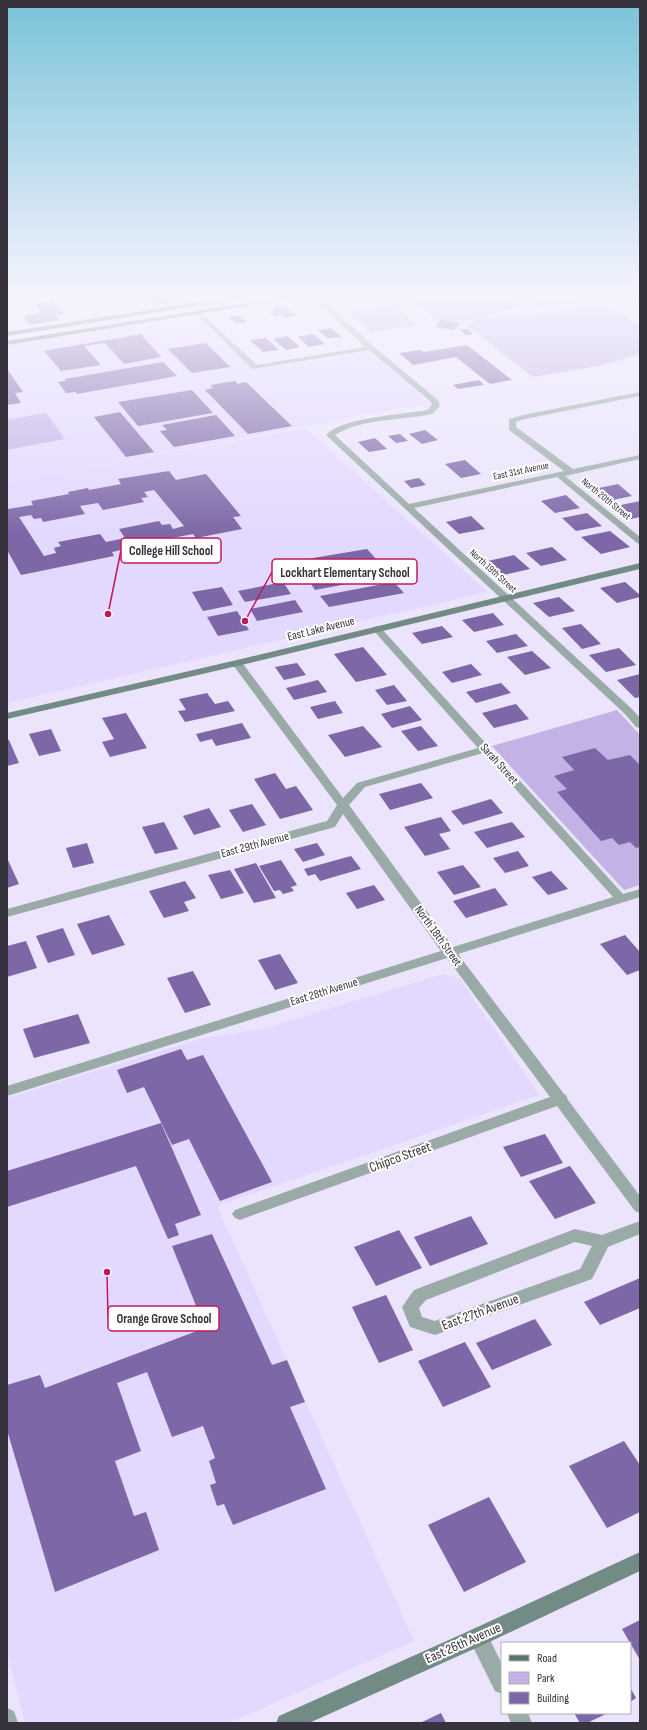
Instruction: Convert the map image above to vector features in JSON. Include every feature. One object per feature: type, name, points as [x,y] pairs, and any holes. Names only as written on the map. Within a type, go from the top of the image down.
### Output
[{"type":"street","name":"North 19th Street","points":[[400,373],[434,400],[436,406],[429,412],[363,422],[343,427],[330,435],[629,712],[640,725]]},
{"type":"street","name":"North 20th Street","points":[[570,471],[512,428],[512,421],[523,417],[640,394]]},
{"type":"street","name":"East 31st Avenue","points":[[407,507],[640,457]]},
{"type":"street","name":"North 20th Street","points":[[558,474],[640,541]]},
{"type":"street","name":"East Lake Avenue","points":[[7,716],[237,663],[640,566]]},
{"type":"street","name":"Sarah Street","points":[[377,629],[621,899]]},
{"type":"street","name":"North 18th Street","points":[[237,663],[343,805],[450,953],[561,1099],[640,1207]]},
{"type":"street","points":[[629,712],[640,709]]},
{"type":"street","name":"East 29th Avenue","points":[[7,913],[331,824],[343,805],[361,785],[485,749]]},
{"type":"street","name":"East 28th Avenue","points":[[7,1091],[621,899],[639,895]]},
{"type":"street","name":"Chipco Street","points":[[240,1214],[561,1099]]},
{"type":"street","points":[[602,1242],[640,1227]]},
{"type":"street","name":"East 27th Avenue","points":[[575,1235],[602,1242],[586,1274],[435,1328],[416,1322],[410,1307],[420,1295],[575,1235]]},
{"type":"street","name":"East 26th Avenue","points":[[286,1723],[478,1637],[640,1562]]},
{"type":"street","points":[[478,1637],[501,1682]]},
{"type":"street","points":[[518,1714],[522,1723]]},
{"type":"street","points":[[7,1718],[8,1723]]},
{"type":"shaded area","points":[[7,373],[393,373],[429,403],[7,482]]},
{"type":"shaded area","points":[[306,428],[487,592],[7,703],[7,482]]},
{"type":"shaded area","points":[[443,974],[460,979],[539,1095],[217,1206],[414,1641],[229,1723],[25,1723],[7,1653],[7,1098],[200,1039],[266,1028]]},
{"type":"green space","points":[[528,373],[559,373],[533,377]]},
{"type":"green space","points":[[46,413],[65,439],[7,450],[7,420]]},
{"type":"green space","points":[[617,710],[640,735],[640,885],[624,890],[492,746]]},
{"type":"building","points":[[7,373],[10,373],[23,392],[15,393],[21,403],[7,405]]},
{"type":"building","points":[[101,373],[174,373],[177,376],[77,394],[76,392],[66,393],[58,382],[66,381],[65,379]]},
{"type":"building","points":[[476,373],[503,373],[512,380],[490,384]]},
{"type":"building","points":[[479,380],[484,385],[458,389],[453,385]]},
{"type":"building","points":[[235,381],[238,384],[246,382],[292,426],[248,434],[205,390],[213,388],[210,385]]},
{"type":"building","points":[[192,390],[213,413],[138,426],[118,402]]},
{"type":"building","points":[[120,412],[154,452],[126,457],[94,417]]},
{"type":"building","points":[[216,415],[235,436],[174,447],[160,431],[167,430],[162,425]]},
{"type":"building","points":[[425,430],[438,440],[422,444],[409,434]]},
{"type":"building","points":[[400,434],[408,441],[396,443],[388,436]]},
{"type":"building","points":[[375,438],[387,449],[369,452],[358,442]]},
{"type":"building","points":[[465,460],[481,474],[461,478],[445,464]]},
{"type":"building","points":[[169,471],[176,480],[206,474],[241,516],[233,517],[242,529],[196,538],[193,534],[172,538],[176,543],[134,551],[131,548],[112,552],[114,556],[21,575],[7,550],[7,508],[33,505],[31,501],[69,494],[68,492],[121,484],[118,479]],"holes":[[[154,490],[184,526],[173,529],[170,524],[162,525],[159,521],[119,529],[125,538],[106,542],[100,534],[58,542],[61,546],[54,548],[56,553],[44,556],[19,517],[31,515],[34,519],[41,518],[43,522],[85,514],[80,506],[98,503],[103,510],[144,502],[141,498],[148,497],[144,492]]]},
{"type":"building","points":[[419,478],[426,485],[411,488],[404,481]]},
{"type":"building","points":[[618,484],[632,496],[608,501],[594,489]]},
{"type":"building","points":[[566,495],[580,508],[555,513],[541,501]]},
{"type":"building","points":[[640,501],[640,517],[631,519],[616,506]]},
{"type":"building","points":[[587,513],[602,526],[576,531],[562,518]]},
{"type":"building","points":[[471,516],[485,529],[459,534],[446,522]]},
{"type":"building","points":[[610,531],[630,547],[601,554],[581,537]]},
{"type":"building","points":[[552,547],[567,560],[541,566],[526,553]]},
{"type":"building","points":[[367,549],[376,559],[303,572],[295,561]]},
{"type":"building","points":[[514,555],[530,569],[503,575],[488,561]]},
{"type":"building","points":[[380,565],[389,576],[315,590],[307,578]]},
{"type":"building","points":[[283,582],[291,594],[245,602],[238,591]]},
{"type":"building","points":[[394,582],[404,593],[329,607],[320,596]]},
{"type":"building","points":[[625,582],[640,595],[640,597],[617,603],[600,588]]},
{"type":"building","points":[[222,587],[233,605],[203,611],[192,592]]},
{"type":"building","points":[[559,597],[575,611],[549,617],[533,603]]},
{"type":"building","points":[[295,600],[303,612],[257,621],[250,609]]},
{"type":"building","points":[[237,611],[249,630],[218,636],[207,617]]},
{"type":"building","points":[[493,613],[504,625],[474,632],[462,620]]},
{"type":"building","points":[[581,624],[601,644],[582,649],[562,628]]},
{"type":"building","points":[[442,626],[453,637],[422,644],[412,633]]},
{"type":"building","points":[[516,634],[528,646],[497,653],[486,641]]},
{"type":"building","points":[[363,647],[387,675],[356,682],[334,654]]},
{"type":"building","points":[[619,648],[636,665],[606,672],[589,655]]},
{"type":"building","points":[[532,651],[551,668],[525,675],[507,657]]},
{"type":"building","points":[[297,663],[306,675],[284,680],[275,667]]},
{"type":"building","points":[[471,664],[482,675],[452,683],[442,672]]},
{"type":"building","points":[[640,674],[640,697],[635,698],[617,680]]},
{"type":"building","points":[[318,680],[327,692],[294,700],[286,688]]},
{"type":"building","points":[[501,683],[511,693],[476,703],[466,692]]},
{"type":"building","points":[[394,685],[407,701],[387,705],[375,690]]},
{"type":"building","points":[[207,693],[215,704],[228,701],[235,711],[185,722],[178,711],[186,710],[179,699]]},
{"type":"building","points":[[335,701],[343,713],[318,719],[310,707]]},
{"type":"building","points":[[516,704],[529,719],[494,728],[482,713]]},
{"type":"building","points":[[410,706],[422,720],[392,728],[381,714]]},
{"type":"building","points":[[126,713],[147,748],[110,757],[102,742],[114,739],[102,718]]},
{"type":"building","points":[[242,723],[251,738],[216,746],[212,739],[200,742],[196,734]]},
{"type":"building","points":[[363,726],[382,747],[345,757],[328,735]]},
{"type":"building","points":[[421,726],[438,746],[418,751],[401,731]]},
{"type":"building","points":[[51,729],[61,751],[39,756],[29,734]]},
{"type":"building","points":[[7,740],[9,740],[19,763],[7,766]]},
{"type":"building","points":[[595,748],[608,760],[630,755],[640,765],[640,847],[636,848],[630,842],[619,845],[612,838],[601,841],[557,792],[567,789],[554,776],[574,770],[562,757]]},
{"type":"building","points":[[275,773],[286,789],[296,786],[313,810],[280,819],[254,779]]},
{"type":"building","points":[[421,783],[433,798],[390,810],[379,794]]},
{"type":"building","points":[[491,799],[503,813],[463,825],[451,811]]},
{"type":"building","points":[[252,804],[266,825],[243,832],[229,810]]},
{"type":"building","points":[[209,808],[221,827],[194,835],[183,816]]},
{"type":"building","points":[[441,817],[451,831],[439,834],[450,849],[425,856],[404,827]]},
{"type":"building","points":[[164,822],[178,849],[155,854],[142,827]]},
{"type":"building","points":[[512,822],[525,837],[487,848],[474,832]]},
{"type":"building","points":[[87,843],[94,863],[73,868],[66,848]]},
{"type":"building","points":[[317,843],[325,855],[303,862],[294,849]]},
{"type":"building","points":[[518,851],[529,866],[505,873],[493,858]]},
{"type":"building","points":[[351,856],[361,869],[320,881],[315,874],[308,876],[304,869]]},
{"type":"building","points":[[7,858],[19,884],[7,888]]},
{"type":"building","points":[[281,860],[297,885],[291,887],[294,891],[283,894],[280,890],[274,891],[259,866]]},
{"type":"building","points":[[256,863],[276,898],[254,903],[234,869]]},
{"type":"building","points":[[463,865],[481,887],[454,895],[437,872]]},
{"type":"building","points":[[230,870],[244,893],[221,899],[208,875]]},
{"type":"building","points":[[551,871],[568,889],[548,895],[532,877]]},
{"type":"building","points":[[185,881],[196,898],[184,902],[189,911],[164,918],[149,891]]},
{"type":"building","points":[[374,885],[385,900],[357,909],[346,893]]},
{"type":"building","points":[[495,888],[508,905],[466,918],[453,901]]},
{"type":"building","points":[[109,915],[125,945],[92,955],[77,924]]},
{"type":"building","points":[[63,928],[75,955],[48,963],[36,936]]},
{"type":"building","points":[[625,935],[640,952],[640,970],[627,975],[600,944]]},
{"type":"building","points":[[26,941],[37,968],[7,977],[7,946]]},
{"type":"building","points":[[280,954],[298,983],[275,990],[258,960]]},
{"type":"building","points":[[193,971],[211,1005],[185,1013],[167,978]]},
{"type":"building","points":[[78,1014],[90,1043],[34,1058],[23,1029]]},
{"type":"building","points":[[181,1049],[187,1060],[203,1055],[272,1182],[220,1201],[189,1139],[172,1145],[144,1087],[127,1093],[117,1070]]},
{"type":"building","points":[[161,1123],[201,1215],[175,1224],[179,1235],[168,1239],[136,1166],[7,1207],[7,1171]]},
{"type":"building","points":[[545,1134],[563,1163],[521,1177],[503,1147]]},
{"type":"building","points":[[570,1166],[596,1203],[555,1219],[529,1181]]},
{"type":"building","points":[[471,1216],[488,1244],[430,1266],[414,1237]]},
{"type":"building","points":[[399,1230],[422,1268],[376,1286],[354,1247]]},
{"type":"building","points":[[212,1234],[272,1365],[287,1360],[305,1402],[290,1407],[326,1489],[233,1525],[224,1504],[217,1506],[210,1485],[216,1483],[209,1461],[215,1458],[203,1426],[172,1437],[147,1372],[117,1383],[141,1451],[115,1461],[134,1516],[146,1512],[159,1550],[55,1592],[7,1430],[7,1385],[40,1375],[45,1388],[205,1328],[172,1246]]},
{"type":"building","points":[[640,1278],[640,1308],[600,1325],[584,1302]]},
{"type":"building","points":[[386,1295],[413,1350],[379,1363],[352,1307]]},
{"type":"building","points":[[535,1319],[552,1345],[492,1370],[476,1343]]},
{"type":"building","points":[[465,1342],[491,1387],[443,1407],[418,1361]]},
{"type":"building","points":[[624,1441],[640,1465],[640,1512],[607,1528],[569,1466]]},
{"type":"building","points":[[489,1497],[526,1562],[464,1592],[428,1525]]},
{"type":"building","points":[[640,1620],[640,1660],[631,1642],[622,1629]]},
{"type":"building","points":[[631,1689],[636,1698],[631,1701]]},
{"type":"building","points":[[441,1713],[446,1723],[420,1723]]},
{"type":"building","points":[[575,1714],[606,1714],[587,1723],[580,1723]]},
{"type":"place","name":"College Hill School","points":[[108,614]]},
{"type":"place","name":"Lockhart Elementary School","points":[[245,621]]},
{"type":"place","name":"Orange Grove School","points":[[107,1272]]}]
